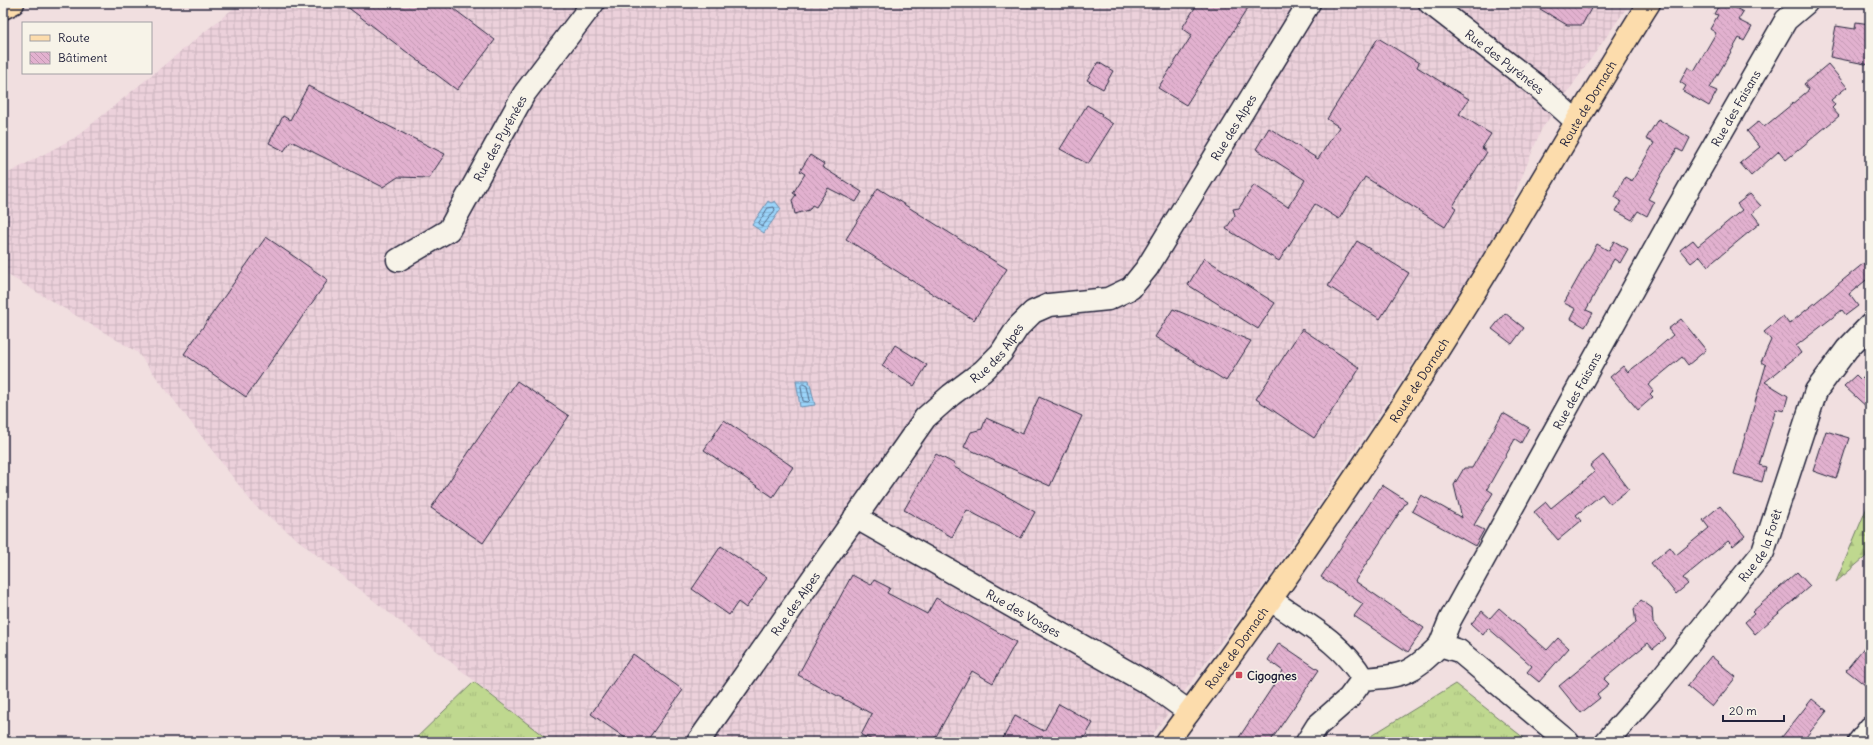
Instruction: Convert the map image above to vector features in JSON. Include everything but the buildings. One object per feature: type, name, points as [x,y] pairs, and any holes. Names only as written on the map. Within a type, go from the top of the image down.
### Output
[{"type":"main road","points":[[3,8],[13,3]]},
{"type":"main road","name":"Route de Dornach","points":[[1167,742],[1271,600],[1347,488],[1470,300],[1648,3]]},
{"type":"street","name":"Rue des Pyrénées","points":[[398,260],[450,230],[524,94],[593,3]]},
{"type":"street","name":"Rue des Alpes","points":[[698,742],[925,418],[951,395],[984,371],[1001,353],[1018,327],[1034,312],[1050,305],[1108,299],[1131,288],[1147,268],[1309,3]]},
{"type":"street","name":"Rue des Pyrénées","points":[[1430,3],[1537,86],[1577,122]]},
{"type":"street","name":"Rue des Faisans","points":[[1440,645],[1450,620],[1684,197],[1786,20],[1806,3]]},
{"type":"street","name":"Rue de la Forêt","points":[[1606,742],[1655,686],[1762,552],[1816,391],[1847,349],[1870,325]]},
{"type":"street","name":"Rue des Vosges","points":[[855,517],[1156,688],[1189,712]]},
{"type":"street","points":[[1271,600],[1335,644],[1355,664],[1364,680]]},
{"type":"street","points":[[1307,742],[1317,726],[1349,698],[1364,680],[1389,677],[1408,672],[1426,659],[1440,645],[1459,651],[1568,742]]},
{"type":"street","points":[[1858,742],[1870,728]]},
{"type":"shaded area","points":[[240,3],[1630,3],[1541,130],[1497,238],[1275,569],[1147,742],[551,742],[254,505],[137,352],[8,275],[3,262],[3,176],[76,137]]},
{"type":"green space","points":[[1870,500],[1870,553],[1836,582]]},
{"type":"green space","points":[[474,682],[551,742],[412,742]]},
{"type":"green space","points":[[1455,684],[1529,742],[1361,742]]},
{"type":"water","points":[[768,201],[771,203],[775,201],[781,209],[764,233],[752,225]]},
{"type":"water","points":[[796,380],[809,380],[815,405],[800,407]]},
{"type":"place","name":"Cigognes","points":[[1239,675]]}]
